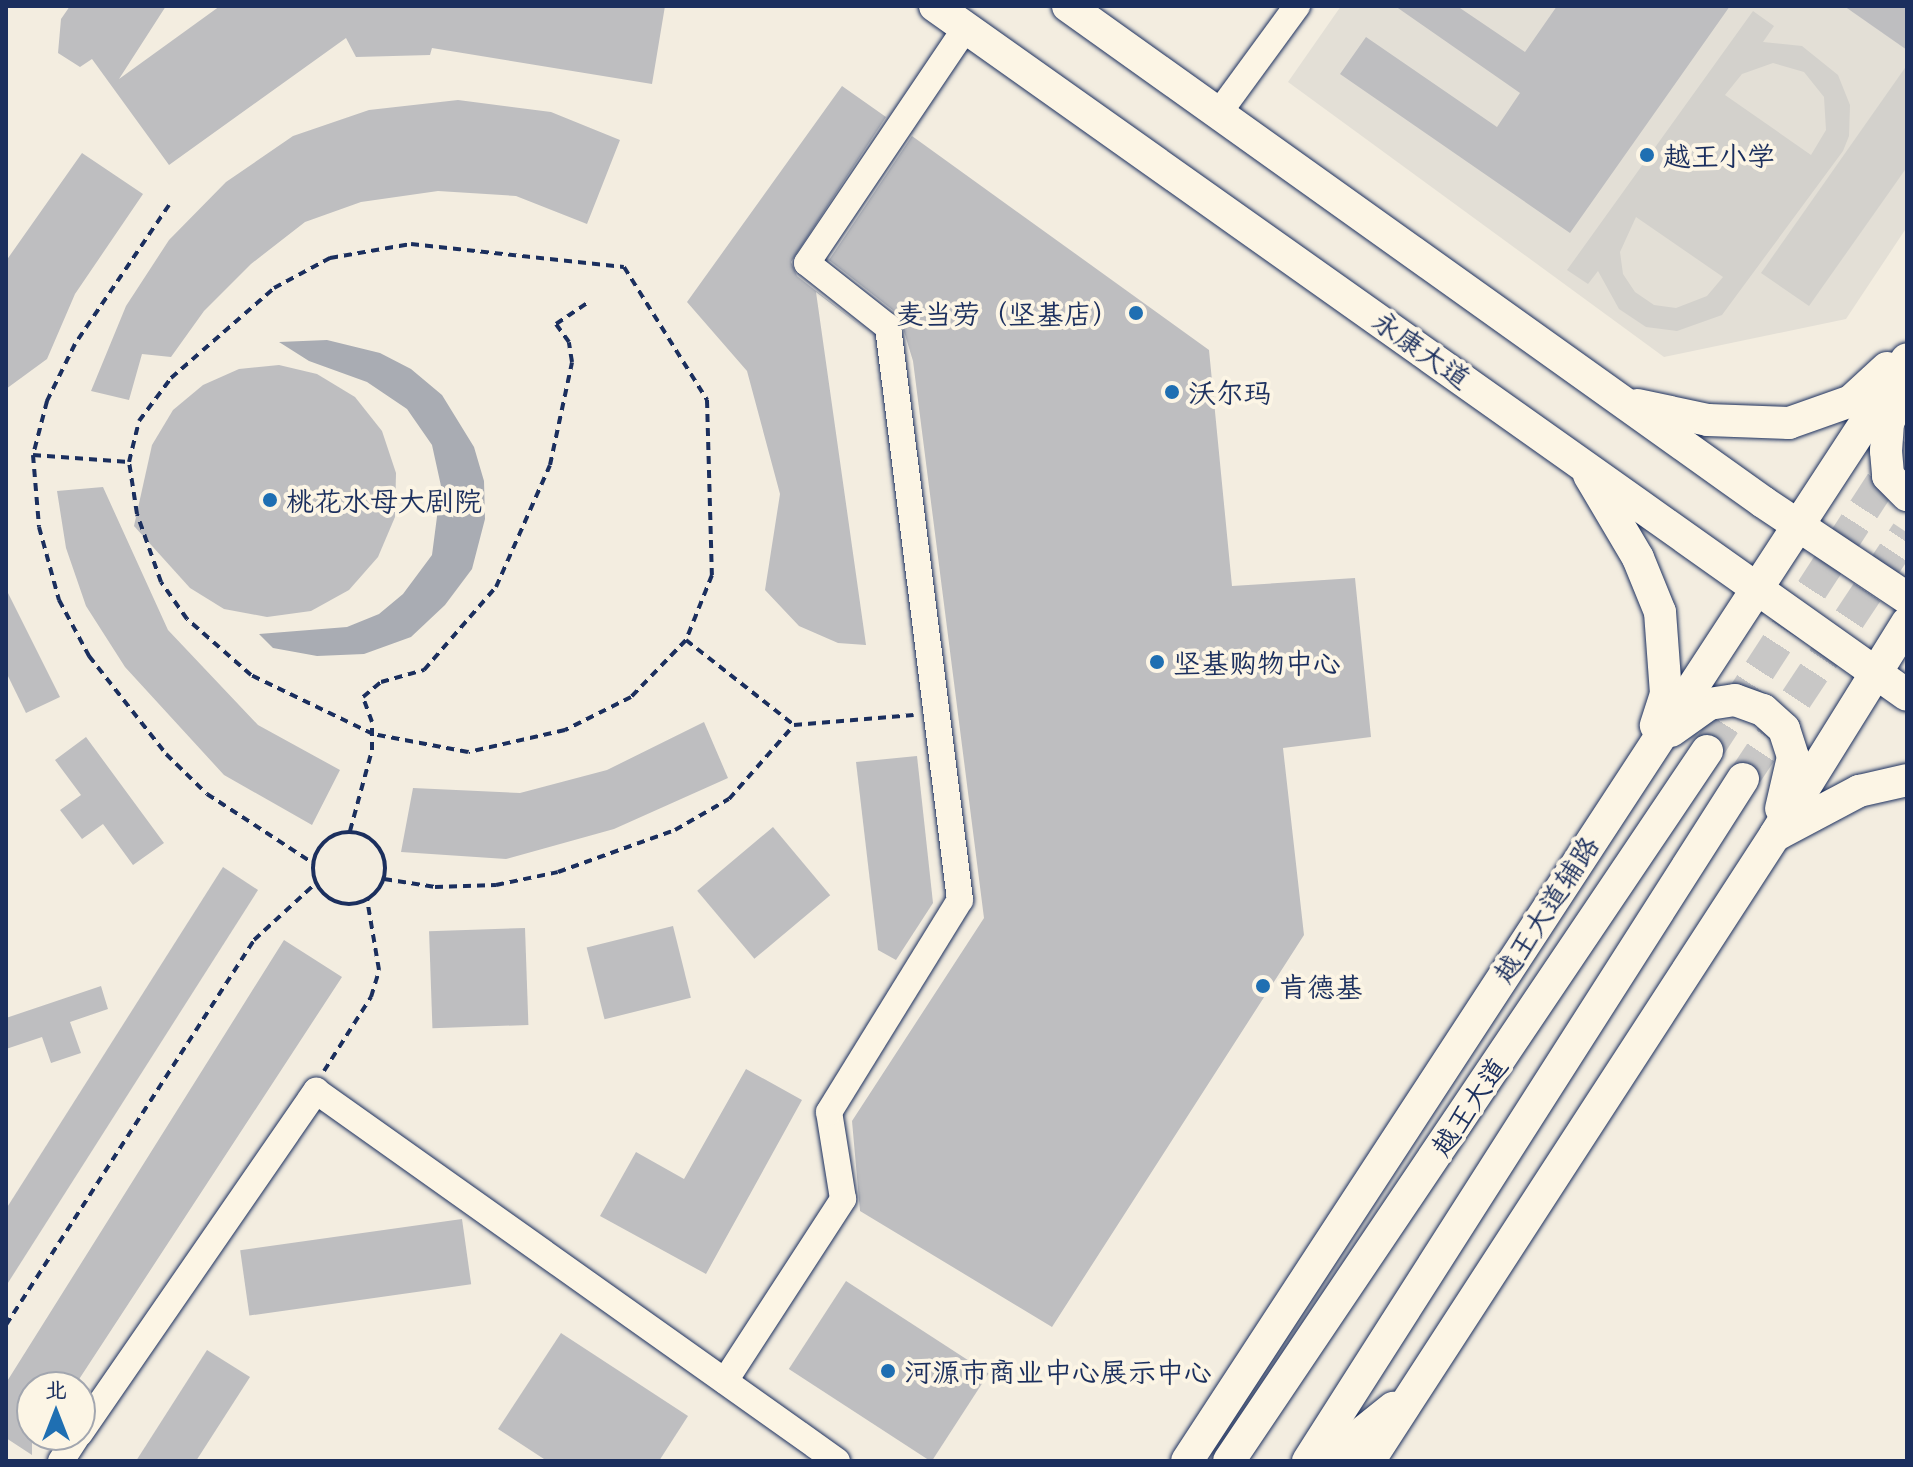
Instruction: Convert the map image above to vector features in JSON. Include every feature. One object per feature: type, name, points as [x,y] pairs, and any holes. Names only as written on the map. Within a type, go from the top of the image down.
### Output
[{"type":"main road","name":"永康大道","points":[[935,6],[1907,695]]},
{"type":"main road","points":[[1068,6],[1621,401],[1907,598]]},
{"type":"main road","points":[[1621,401],[1708,420],[1789,423],[1851,401],[1907,349]]},
{"type":"main road","name":"越王大道辅路","points":[[1187,1461],[1648,751],[1907,359]]},
{"type":"main road","points":[[1907,384],[1888,423],[1886,451],[1888,476],[1907,495]]},
{"type":"main road","points":[[1583,464],[1638,558],[1660,612],[1666,694],[1648,751]]},
{"type":"main road","points":[[1369,1461],[1775,835],[1907,623]]},
{"type":"main road","points":[[1648,751],[1709,704],[1735,700],[1763,710],[1784,729],[1793,757],[1775,835]]},
{"type":"main road","name":"越王大道","points":[[1230,1459],[1707,751]]},
{"type":"main road","name":"越王大道","points":[[1308,1461],[1743,779]]},
{"type":"main road","points":[[1775,835],[1859,791],[1907,780]]},
{"type":"main road","points":[[1230,1459],[1274,1326]]},
{"type":"main road","points":[[1327,1461],[1414,1391]]},
{"type":"street","points":[[1218,114],[1297,6]]},
{"type":"street","points":[[725,1381],[843,1199],[829,1112],[960,900],[888,327],[807,263],[966,27]]},
{"type":"street","points":[[96,1409],[310,1093],[325,1093],[837,1461]]},
{"type":"path","points":[[169,205],[75,344],[47,401],[33,455],[39,527],[59,600],[89,656],[166,754],[207,794],[313,863]]},
{"type":"path","points":[[411,244],[624,267],[707,400],[712,575],[686,640],[631,697],[565,730],[468,752],[373,734],[251,675],[187,619],[161,582],[137,514],[129,462],[139,421],[171,378],[274,288],[330,258],[411,244]]},
{"type":"path","points":[[350,831],[373,734],[363,697],[381,682],[424,670],[496,587],[550,465],[572,362],[569,342],[556,324],[589,302]]},
{"type":"path","points":[[33,455],[129,462]]},
{"type":"path","points":[[686,640],[794,725],[936,713]]},
{"type":"path","points":[[384,879],[435,887],[496,885],[615,853],[675,830],[729,799],[794,725]]},
{"type":"path","points":[[350,831],[379,847],[384,879],[367,899],[334,901],[316,883],[313,863],[325,840],[350,831]]},
{"type":"path","points":[[6,1325],[254,940],[316,883]]},
{"type":"path","points":[[310,1093],[371,997],[379,970],[367,899]]},
{"type":"shaded area","name":"越王小学","points":[[1341,6],[1907,6],[1907,227],[1846,319],[1664,357],[1288,82]]},
{"type":"shaded area","points":[[1753,11],[1774,26],[1763,42],[1802,46],[1838,75],[1850,105],[1849,136],[1843,151],[1722,315],[1677,331],[1646,327],[1619,309],[1598,271],[1588,284],[1567,270]],"holes":[[[1773,63],[1804,72],[1824,97],[1826,130],[1811,155],[1725,95],[1742,74]],[[1636,217],[1723,277],[1707,296],[1676,308],[1654,305],[1635,292],[1623,274],[1620,252]]]},
{"type":"shaded area","points":[[1907,65],[1907,167],[1809,306],[1761,273]]},
{"type":"shaded area","points":[[327,340],[380,353],[411,369],[442,395],[474,447],[484,481],[485,519],[472,569],[445,605],[411,637],[364,654],[317,656],[273,648],[259,634],[347,627],[379,614],[403,594],[432,555],[441,486],[432,445],[407,409],[367,382],[309,361],[279,342]]},
{"type":"building","points":[[70,6],[166,6],[119,79],[220,6],[665,6],[652,84],[432,48],[430,55],[356,57],[346,38],[169,165],[92,59],[80,67],[58,53],[61,19]]},
{"type":"building","points":[[1395,6],[1457,6],[1525,52],[1557,6],[1730,6],[1570,233],[1340,74],[1366,37],[1497,127],[1520,93]]},
{"type":"building","points":[[1844,6],[1907,6],[1907,50]]},
{"type":"building","points":[[842,86],[886,117],[791,262],[797,276],[867,331],[816,292],[866,645],[838,643],[799,626],[765,590],[780,494],[747,371],[687,302]]},
{"type":"building","points":[[458,100],[551,112],[620,140],[587,224],[516,196],[438,191],[361,202],[305,222],[251,264],[204,311],[171,357],[142,354],[129,400],[91,391],[126,306],[169,240],[226,182],[293,136],[369,110]]},
{"type":"building","name":"坚基购物中心","points":[[912,136],[1209,350],[1232,586],[1355,578],[1371,737],[1283,748],[1304,935],[1052,1327],[860,1211],[852,1121],[984,918],[913,361],[899,315],[829,260]]},
{"type":"building","points":[[82,153],[143,194],[75,294],[47,359],[6,389],[6,261]]},
{"type":"building","name":"桃花水母大剧院","points":[[279,365],[317,374],[355,397],[382,431],[396,473],[395,517],[378,557],[349,590],[311,611],[267,617],[224,609],[190,588],[134,526],[152,445],[173,410],[203,385],[239,369]]},
{"type":"building","points":[[103,487],[168,630],[258,725],[340,770],[312,825],[224,775],[125,667],[86,606],[66,548],[57,491]]},
{"type":"building","points":[[6,589],[60,697],[26,713],[6,672]]},
{"type":"building","points":[[704,722],[728,778],[614,829],[506,859],[401,852],[413,788],[520,793],[607,770]]},
{"type":"building","points":[[86,737],[164,843],[133,865],[103,824],[82,839],[60,810],[81,795],[55,760]]},
{"type":"building","points":[[917,756],[933,903],[896,960],[878,950],[856,762]]},
{"type":"building","points":[[773,827],[830,895],[754,959],[697,891]]},
{"type":"building","points":[[223,867],[258,890],[6,1286],[6,1209]]},
{"type":"building","points":[[673,926],[691,998],[605,1019],[587,948]]},
{"type":"building","points":[[525,928],[528,1025],[432,1028],[429,931]]},
{"type":"building","points":[[284,940],[342,977],[84,1371],[16,1371],[16,1445],[6,1438],[6,1383]]},
{"type":"building","points":[[101,986],[108,1009],[70,1022],[81,1053],[51,1063],[42,1037],[6,1049],[6,1018]]},
{"type":"building","points":[[746,1069],[802,1100],[706,1274],[600,1216],[636,1152],[684,1179]]},
{"type":"building","points":[[462,1219],[471,1284],[249,1316],[240,1250]]},
{"type":"building","name":"河源市商业中心展示中心","points":[[846,1281],[989,1374],[930,1461],[789,1369]]},
{"type":"building","points":[[561,1333],[688,1416],[659,1461],[547,1461],[498,1429]]},
{"type":"building","points":[[207,1350],[250,1377],[196,1461],[136,1461]]},
{"type":"tunnel","points":[[1707,751],[1907,443]]},
{"type":"tunnel","points":[[1743,779],[1907,532]]},
{"type":"place","name":"越王小学","points":[[1647,155]]},
{"type":"place","name":"麦当劳（坚基店）","points":[[1136,313]]},
{"type":"place","name":"沃尔玛","points":[[1172,392]]},
{"type":"place","name":"桃花水母大剧院","points":[[270,500]]},
{"type":"place","name":"坚基购物中心","points":[[1157,662]]},
{"type":"place","name":"肯德基","points":[[1263,986]]},
{"type":"place","name":"河源市商业中心展示中心","points":[[888,1371]]}]
